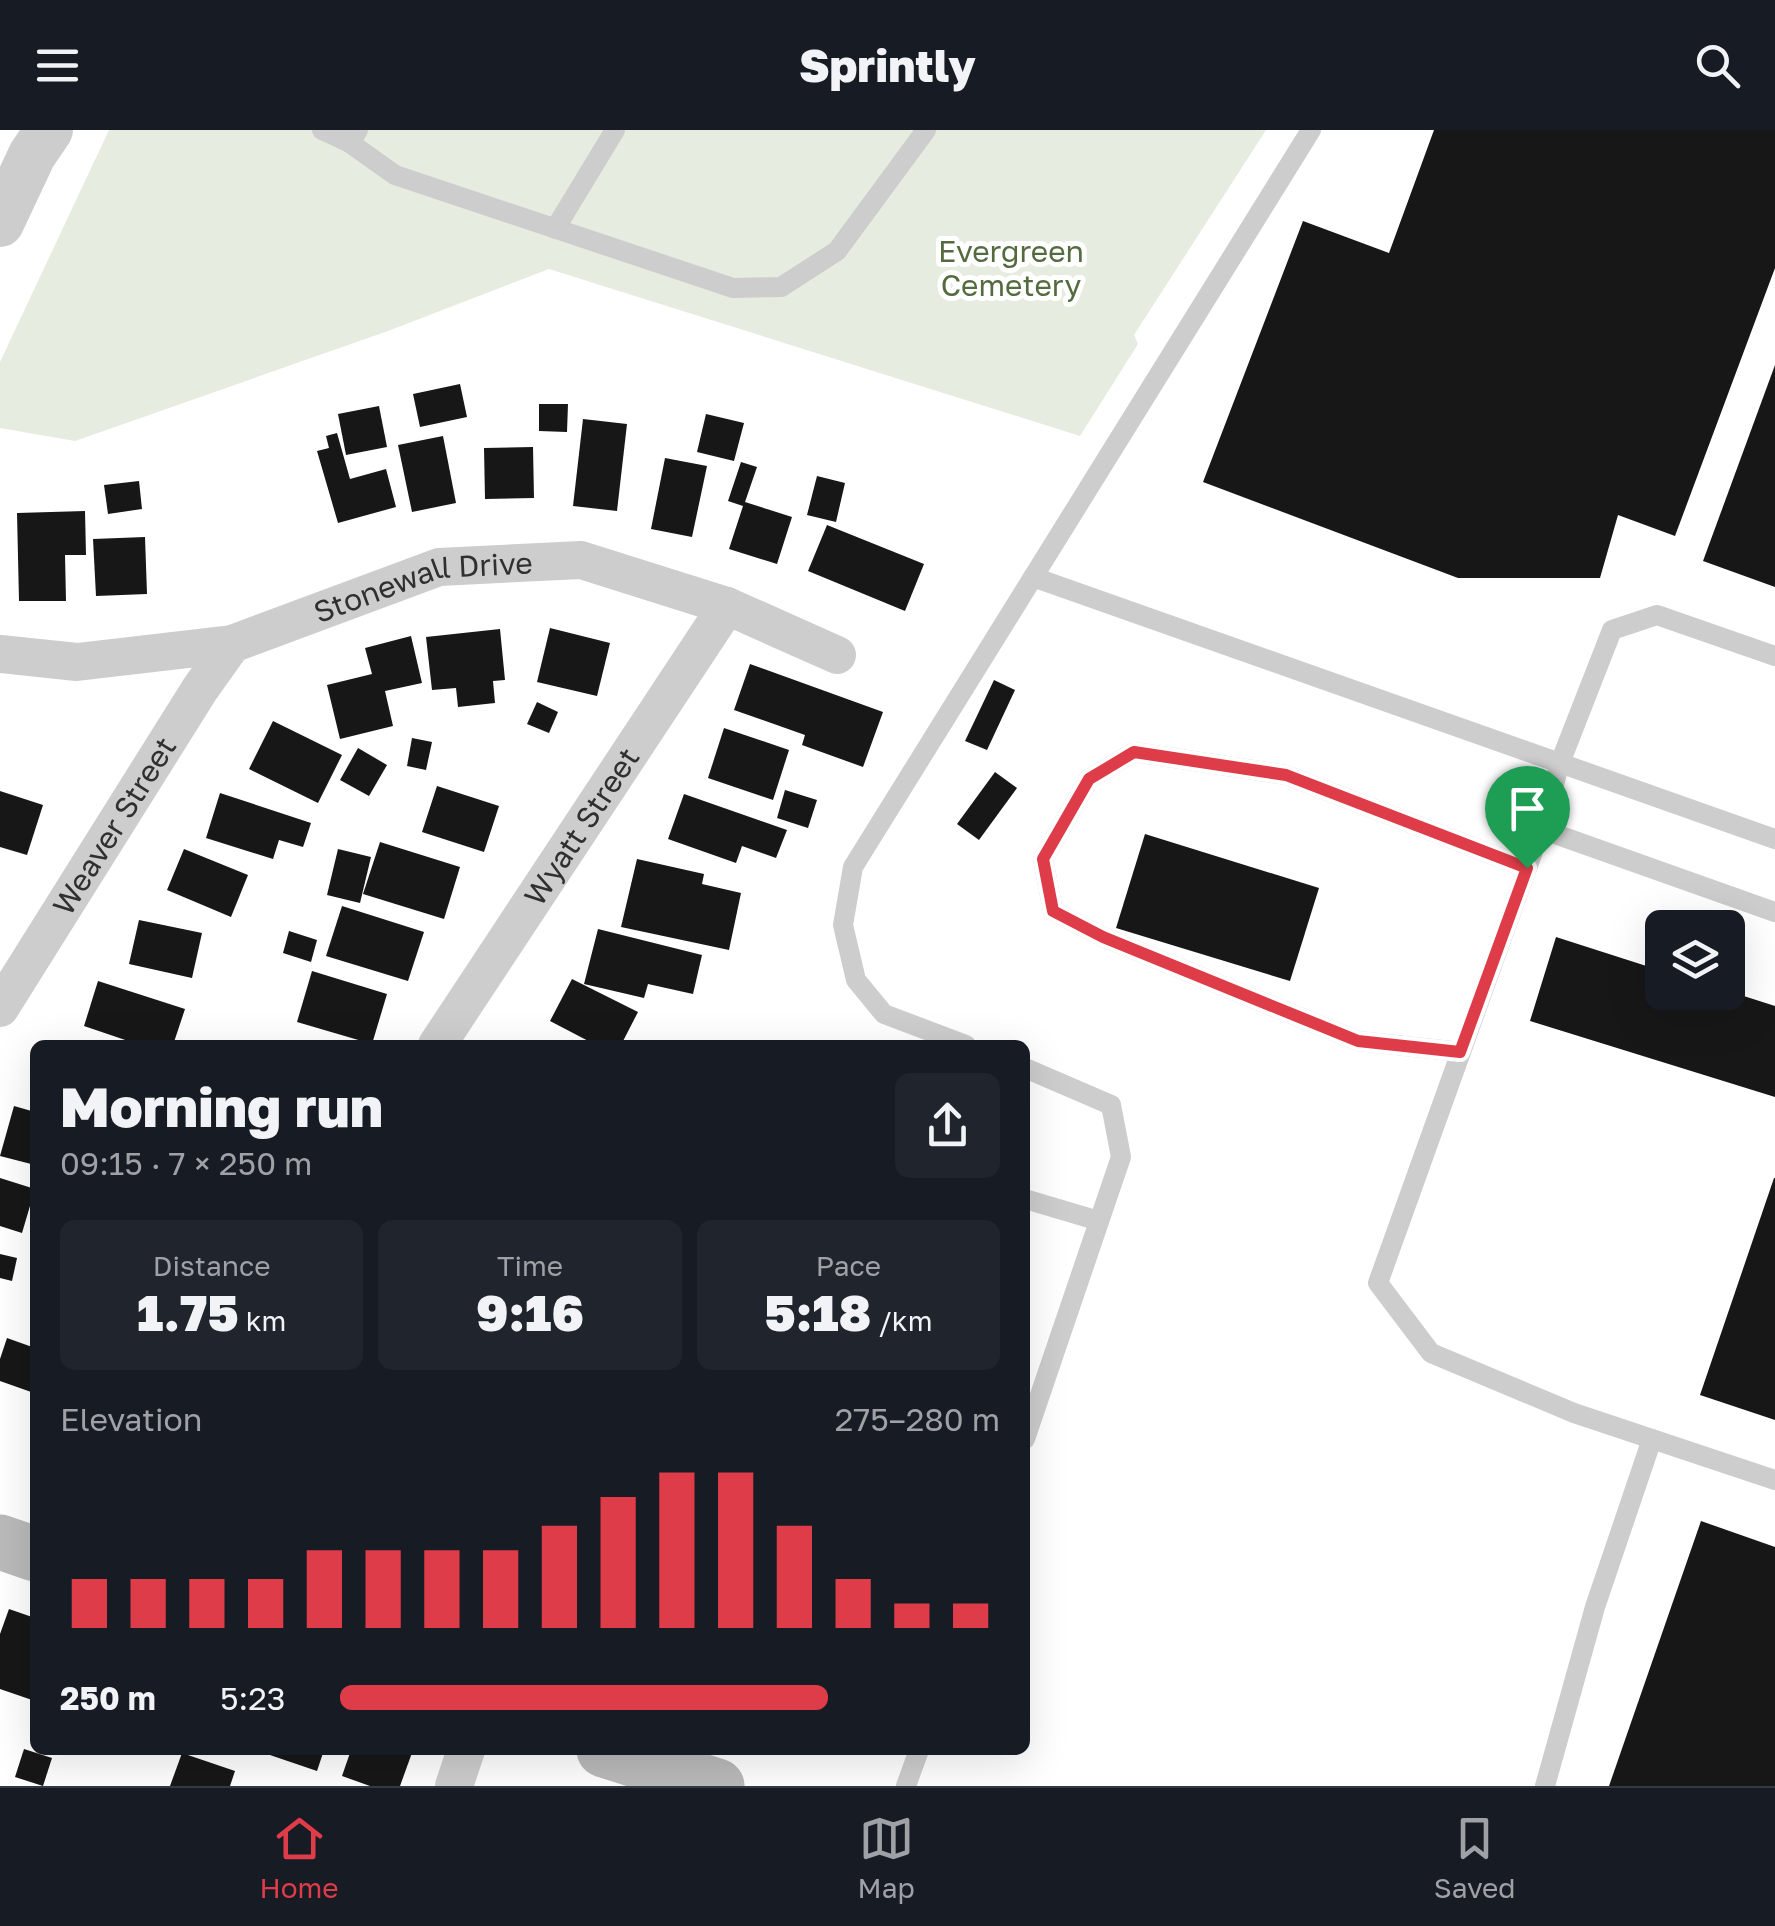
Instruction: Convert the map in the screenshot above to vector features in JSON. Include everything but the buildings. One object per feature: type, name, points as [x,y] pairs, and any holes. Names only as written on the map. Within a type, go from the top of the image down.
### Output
[{"type":"main road","points":[[0,1542],[30,1552]]},
{"type":"main road","points":[[620,1755],[718,1786]]},
{"type":"street","points":[[0,223],[49,130]]},
{"type":"street","name":"Stonewall Drive","points":[[0,654],[77,662],[232,644],[439,567],[581,560],[727,606],[837,655]]},
{"type":"street","name":"Wyatt Street","points":[[440,1040],[727,606]]},
{"type":"street","name":"Weaver Street","points":[[0,1008],[232,644]]},
{"type":"street","points":[[454,1786],[464,1755]]},
{"type":"lane","points":[[322,130],[354,136],[395,175],[732,288],[782,287],[837,250],[926,130]]},
{"type":"lane","points":[[555,228],[615,130]]},
{"type":"lane","points":[[953,1040],[884,1014],[856,980],[843,925],[853,867],[1312,130]]},
{"type":"lane","points":[[1033,577],[1775,839]]},
{"type":"lane","points":[[1775,656],[1656,615],[1612,630],[1560,763],[1527,868],[1378,1283],[1431,1353],[1574,1413],[1775,1480]]},
{"type":"lane","points":[[1460,1052],[1358,1041],[1103,937],[1053,911],[1043,859],[1089,779],[1134,752],[1286,775],[1527,868]]},
{"type":"lane","points":[[1540,829],[1775,912]]},
{"type":"lane","points":[[1030,1070],[1111,1105],[1121,1157],[1030,1424]]},
{"type":"lane","points":[[1030,1200],[1099,1222]]},
{"type":"lane","points":[[1545,1786],[1595,1607],[1652,1439]]},
{"type":"lane","points":[[906,1786],[917,1755]]},
{"type":"green space","name":"Evergreen Cemetery","points":[[109,130],[1266,130],[1134,335],[1138,344],[1080,436],[549,269],[388,331],[75,441],[0,428],[0,362]]},
{"type":"route","points":[[1134,752],[1286,775],[1527,868],[1460,1052],[1358,1041],[1103,937],[1053,911],[1043,859],[1089,779],[1134,752]]}]
